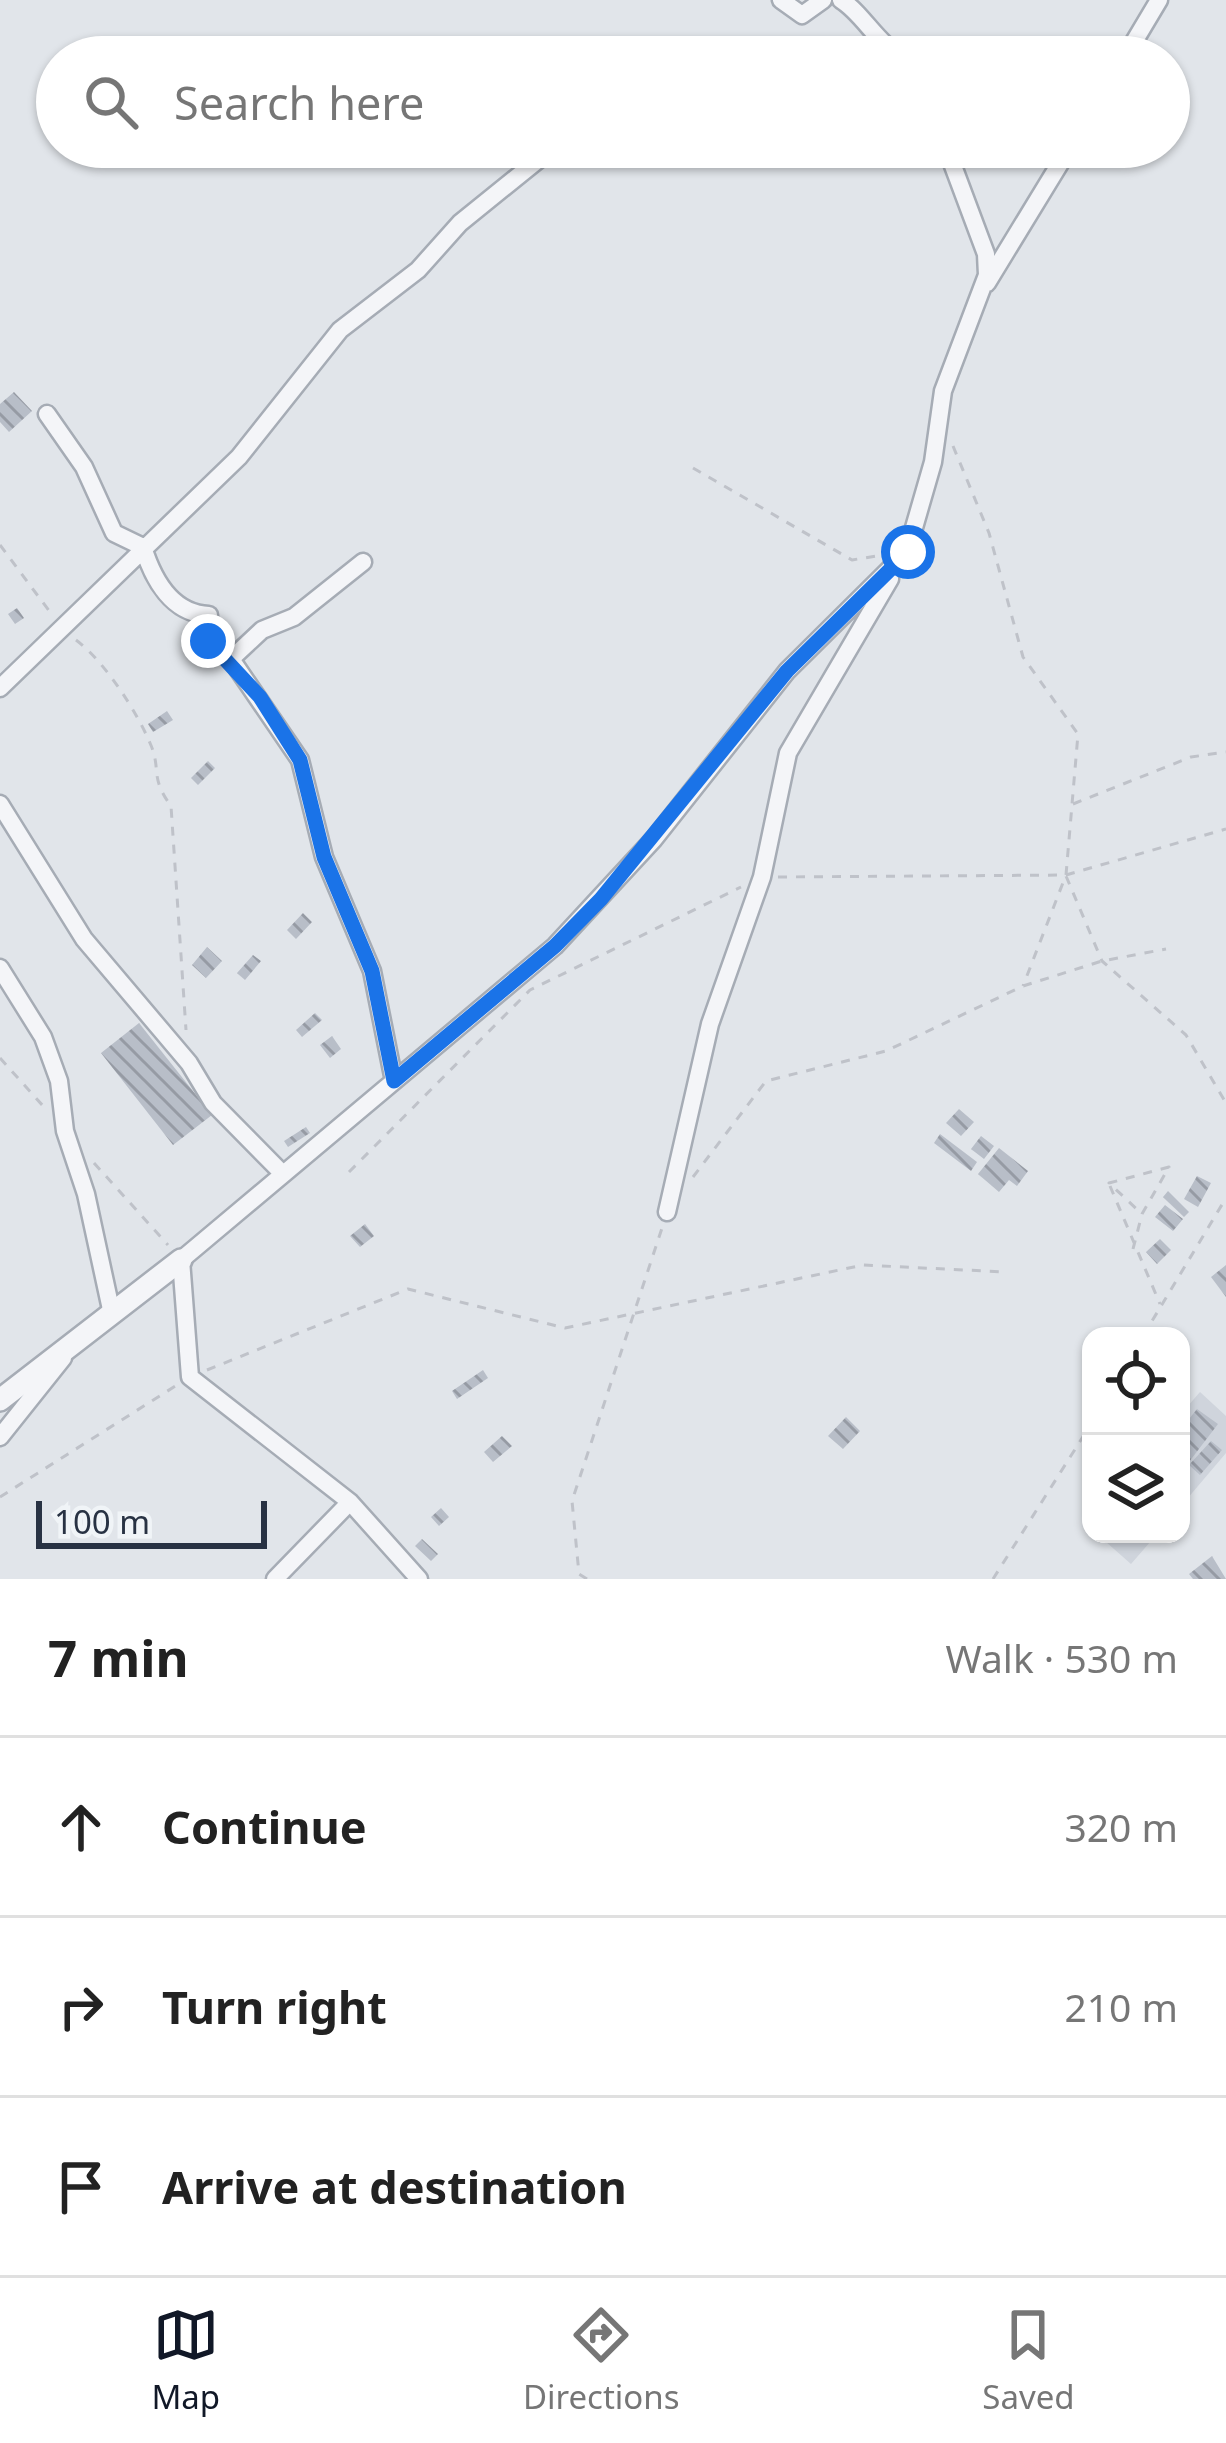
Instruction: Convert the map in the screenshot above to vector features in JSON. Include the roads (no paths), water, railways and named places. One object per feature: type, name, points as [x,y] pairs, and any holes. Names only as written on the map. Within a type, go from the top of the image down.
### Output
[{"type":"street","points":[[781,0],[802,15],[823,0]]},
{"type":"street","points":[[841,0],[854,8],[874,36]]},
{"type":"street","points":[[1137,36],[1159,0]]},
{"type":"street","points":[[0,688],[239,457],[340,330],[418,270],[460,224],[528,168]]},
{"type":"street","points":[[954,168],[986,254],[984,289]]},
{"type":"street","points":[[667,1212],[699,1091],[710,1024],[763,877],[788,753],[908,552],[933,462],[939,411],[984,289],[1057,168]]},
{"type":"street","points":[[47,414],[84,467],[114,533],[143,547],[154,581],[192,615],[209,615],[208,641],[231,659],[300,760],[324,857],[372,971],[394,1081]]},
{"type":"street","points":[[0,1400],[181,1260],[555,946],[601,899],[787,671],[908,552]]},
{"type":"street","points":[[231,659],[262,630],[294,617],[363,562]]},
{"type":"street","points":[[0,804],[85,939],[189,1063],[213,1103],[283,1174]]},
{"type":"street","points":[[0,968],[44,1037],[59,1081],[65,1131],[86,1194],[112,1314]]},
{"type":"street","points":[[181,1260],[190,1377],[350,1502],[419,1579]]},
{"type":"street","points":[[0,1437],[75,1343]]},
{"type":"street","points":[[275,1579],[350,1502]]}]
